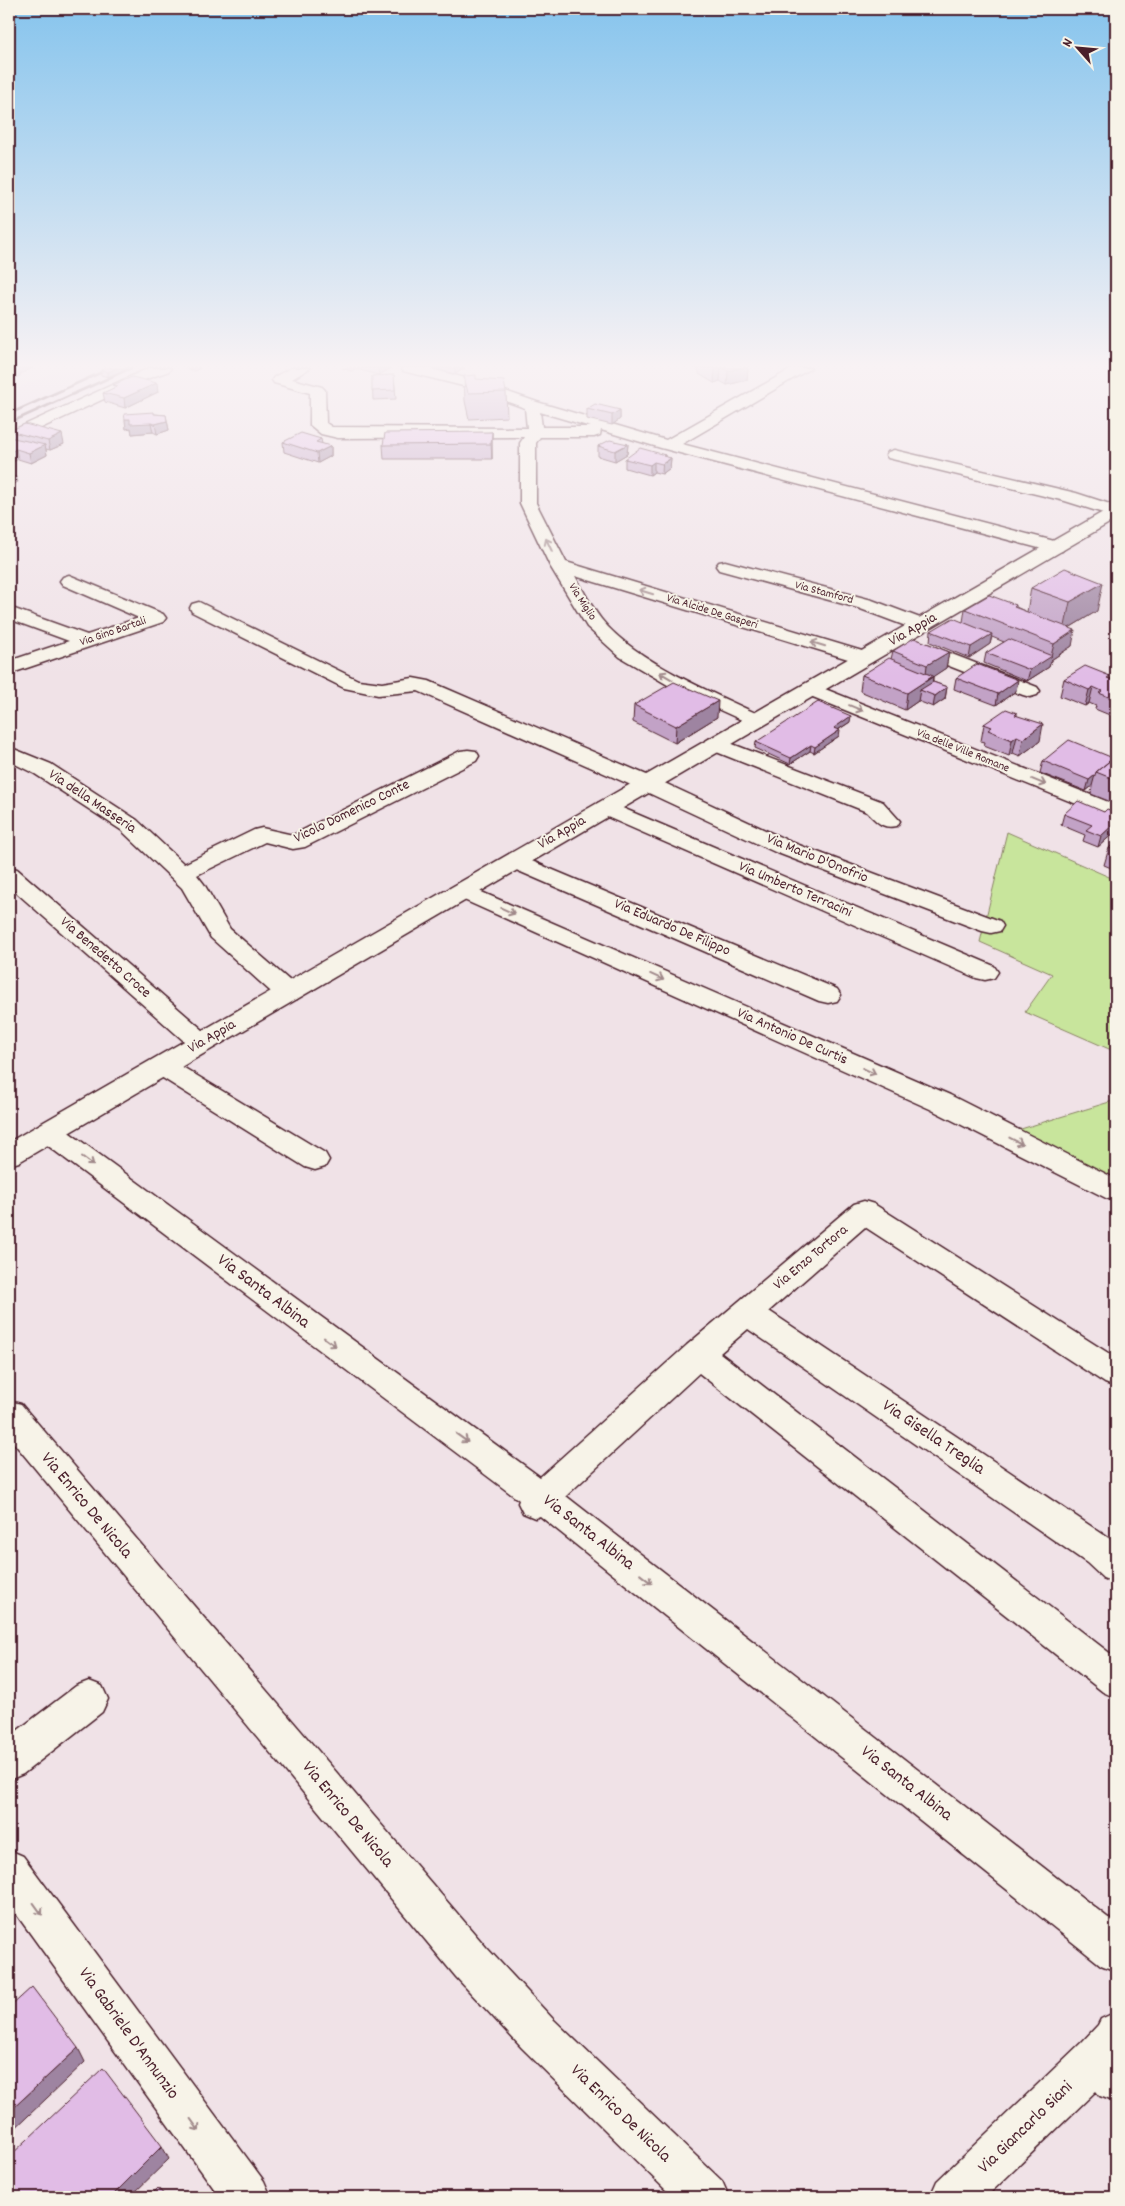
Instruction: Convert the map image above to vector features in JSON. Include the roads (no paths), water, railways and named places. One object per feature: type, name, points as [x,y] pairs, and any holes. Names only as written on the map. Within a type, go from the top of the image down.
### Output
[{"type":"street","name":"Via Miglio","points":[[528,471],[528,503],[558,566],[594,623],[627,653],[685,687],[756,721]]},
{"type":"street","points":[[766,471],[1056,547]]},
{"type":"street","points":[[961,471],[1070,497],[1115,513]]},
{"type":"street","name":"Via Appia","points":[[9,1155],[1115,513]]},
{"type":"street","name":"Via Alcide De Gasperi","points":[[558,566],[865,658]]},
{"type":"street","name":"Via Stamford","points":[[725,566],[865,604],[921,625]]},
{"type":"street","name":"Via Gino Bartali","points":[[9,668],[156,618],[68,581]]},
{"type":"street","name":"Via Mario D'Onofrio","points":[[199,608],[351,684],[370,689],[387,689],[408,683],[422,684],[648,784],[783,847],[990,926]]},
{"type":"street","points":[[9,613],[86,641]]},
{"type":"street","points":[[898,638],[1030,691]]},
{"type":"street","name":"Via delle Ville Romane","points":[[810,689],[1116,813]]},
{"type":"street","points":[[716,744],[874,807],[889,820]]},
{"type":"street","name":"Via della Masseria","points":[[9,753],[43,769],[129,825],[192,884],[220,932],[288,993]]},
{"type":"street","name":"Vicolo Domenico Conte","points":[[181,874],[262,835],[274,836],[288,843],[297,842],[468,756]]},
{"type":"street","name":"Via Umberto Terracini","points":[[606,808],[984,972]]},
{"type":"street","name":"Via Eduardo De Filippo","points":[[516,861],[828,995]]},
{"type":"street","name":"Via Benedetto Croce","points":[[9,874],[202,1043]]},
{"type":"street","name":"Via Antonio De Curtis","points":[[463,891],[940,1102],[1116,1192]]},
{"type":"street","points":[[162,1066],[315,1160]]},
{"type":"street","name":"Via Santa Albina","points":[[48,1132],[539,1500],[1116,1950]]},
{"type":"street","name":"Via Enzo Tortora","points":[[539,1500],[698,1354],[864,1212],[1116,1374]]},
{"type":"street","name":"Via Gisella Treglia","points":[[747,1312],[1100,1552],[1116,1567]]},
{"type":"street","points":[[698,1354],[1116,1680]]},
{"type":"street","name":"Via Enrico De Nicola","points":[[9,1414],[471,1962],[537,2033],[706,2197]]},
{"type":"street","points":[[9,1760],[89,1699]]},
{"type":"street","name":"Via Gabriele D'Annunzio","points":[[9,1870],[248,2197]]},
{"type":"street","name":"Via Giancarlo Siani","points":[[953,2197],[1110,2057]]}]
